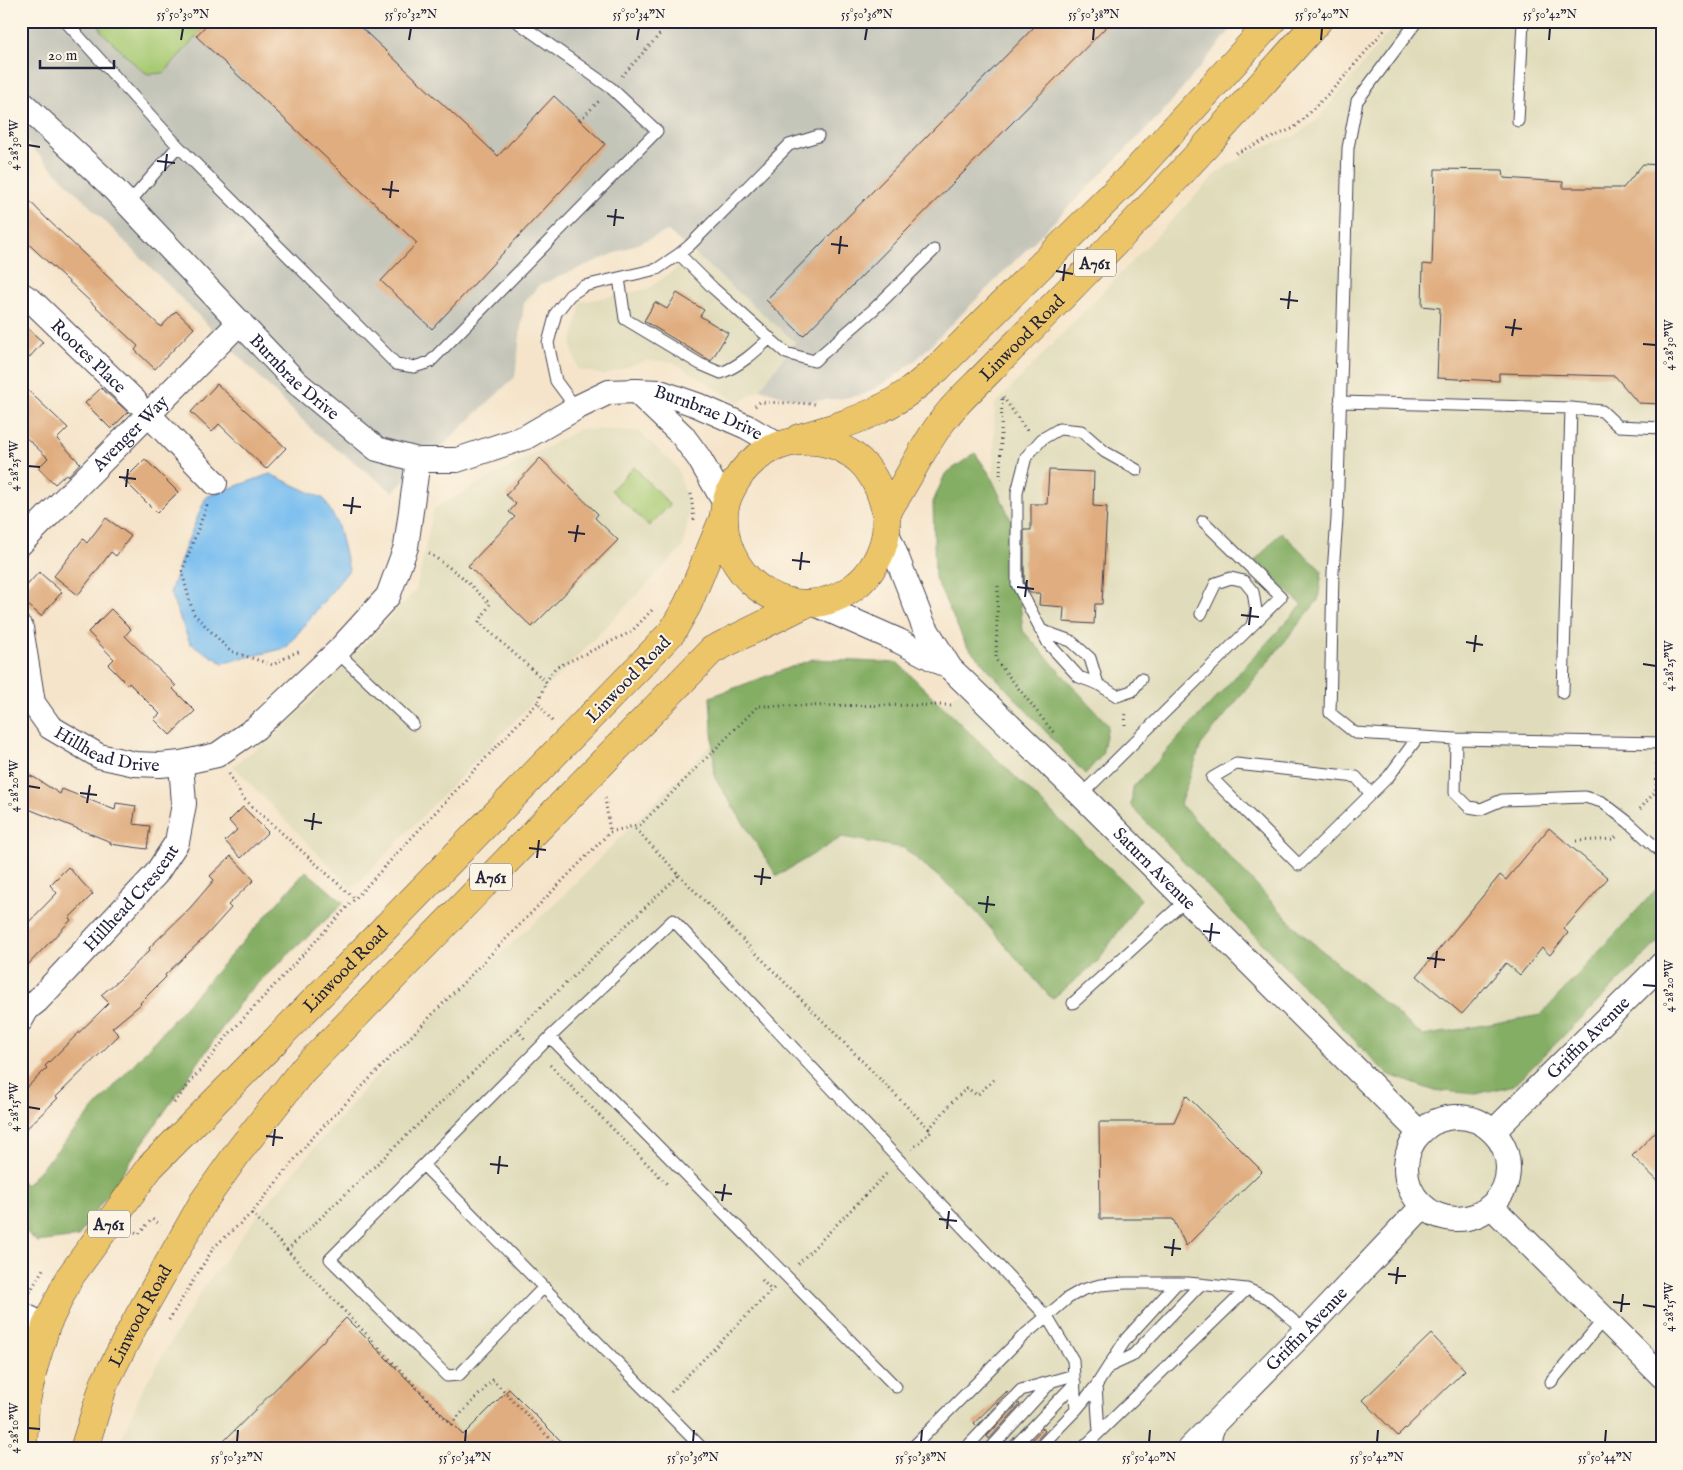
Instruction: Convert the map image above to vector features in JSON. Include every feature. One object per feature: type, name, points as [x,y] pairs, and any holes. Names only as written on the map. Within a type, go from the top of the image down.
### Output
[{"type":"main road","name":"A761","points":[[783,443],[846,423],[882,409],[911,390],[938,368],[1135,172],[1272,21]]},
{"type":"main road","name":"Linwood Road","points":[[886,523],[944,418],[999,386],[1164,193],[1318,21]]},
{"type":"main road","points":[[815,441],[842,449],[865,466],[880,489],[886,523],[884,542],[873,567],[854,587],[831,599],[809,603],[779,599],[756,587],[739,569],[727,545],[725,511],[729,493],[742,470],[762,452],[783,443],[815,441]]},
{"type":"main road","name":"Linwood Road","points":[[23,1449],[25,1406],[46,1326],[70,1278],[150,1167],[672,632],[688,604],[725,511]]},
{"type":"main road","name":"Linwood Road","points":[[84,1449],[104,1384],[136,1321],[203,1202],[239,1151],[301,1072],[712,650],[809,603]]},
{"type":"street","name":"Burnbrae Drive","points":[[21,102],[108,183],[296,382],[377,449],[418,460],[457,460],[526,437],[576,408],[609,392],[636,391],[660,392],[697,405],[783,443]]},
{"type":"street","name":"Rootes Place","points":[[21,294],[33,302],[216,483]]},
{"type":"street","name":"Avenger Way","points":[[21,543],[141,407],[240,322]]},
{"type":"street","name":"Burnbrae Drive","points":[[636,391],[682,436],[699,458],[725,511]]},
{"type":"street","points":[[217,755],[256,728],[337,652],[388,596],[407,541],[418,460]]},
{"type":"street","name":"Saturn Avenue","points":[[886,523],[923,624],[950,668],[1082,796],[1420,1133]]},
{"type":"street","name":"Saturn Avenue","points":[[809,603],[899,640],[950,668]]},
{"type":"street","name":"Hillhead Drive","points":[[21,628],[24,657],[33,703],[50,727],[99,756],[135,764],[160,765],[181,763],[217,755]]},
{"type":"street","name":"Hillhead Crescent","points":[[23,1012],[37,1001],[156,874],[177,842],[184,804],[181,763]]},
{"type":"street","name":"Griffin Avenue","points":[[1493,1132],[1662,964]]},
{"type":"street","points":[[1461,1117],[1478,1121],[1493,1132],[1504,1150],[1508,1167],[1504,1190],[1492,1207],[1477,1215],[1460,1219],[1442,1217],[1422,1207],[1410,1189],[1406,1165],[1410,1148],[1420,1133],[1427,1126],[1443,1119],[1461,1117]]},
{"type":"street","name":"Griffin Avenue","points":[[1189,1449],[1305,1331],[1422,1207]]},
{"type":"street","points":[[1492,1207],[1662,1376]]},
{"type":"street","points":[[25,1304],[46,1326]]},
{"type":"lane","points":[[65,21],[178,146],[396,364],[414,367],[430,362],[657,131],[611,88],[516,21]]},
{"type":"lane","points":[[1417,21],[1357,101],[1348,148],[1330,713],[1355,733],[1456,739],[1662,743]]},
{"type":"lane","points":[[1518,120],[1523,21]]},
{"type":"lane","points":[[576,408],[556,381],[548,343],[556,313],[570,295],[584,286],[657,269],[688,246],[789,145],[818,136]]},
{"type":"lane","points":[[128,204],[178,146]]},
{"type":"lane","points":[[678,254],[786,353],[814,361],[874,309],[934,250]]},
{"type":"lane","points":[[619,278],[625,319],[700,364],[721,373],[750,357],[770,338]]},
{"type":"lane","points":[[1340,402],[1570,408],[1602,411],[1618,426],[1662,428]]},
{"type":"lane","points":[[1563,693],[1570,408]]},
{"type":"lane","points":[[1137,470],[1105,452],[1081,431],[1059,429],[1042,439],[1026,457],[1017,492],[1017,584],[1048,643],[1079,677],[1098,684],[1118,696],[1132,691],[1141,678]]},
{"type":"lane","points":[[1082,796],[1281,597],[1203,521]]},
{"type":"lane","points":[[1201,614],[1216,582],[1231,578],[1244,581],[1253,592],[1256,610],[1252,626]]},
{"type":"lane","points":[[1040,630],[1071,641],[1090,658],[1098,684]]},
{"type":"lane","points":[[337,652],[413,724]]},
{"type":"lane","points":[[1371,794],[1356,777],[1236,764],[1212,778],[1298,866],[1371,794],[1389,776],[1418,737]]},
{"type":"lane","points":[[1456,739],[1455,793],[1469,807],[1481,809],[1502,800],[1585,798],[1602,802],[1662,852]]},
{"type":"lane","points":[[1073,1003],[1186,900]]},
{"type":"lane","points":[[544,1287],[459,1375],[447,1376],[330,1259],[550,1038],[673,920],[1047,1317],[1073,1360],[1076,1410]]},
{"type":"lane","points":[[550,1038],[896,1387]]},
{"type":"lane","points":[[423,1165],[703,1449]]},
{"type":"lane","points":[[911,1449],[1020,1338],[1068,1298],[1082,1290],[1100,1285],[1125,1283],[1201,1284],[1246,1289],[1268,1298],[1305,1331]]},
{"type":"lane","points":[[1038,1449],[1076,1410],[1096,1386],[1126,1339],[1177,1283]]},
{"type":"lane","points":[[1108,1367],[1132,1356],[1201,1284]]},
{"type":"lane","points":[[1082,1449],[1246,1289]]},
{"type":"lane","points":[[1551,1382],[1604,1318]]},
{"type":"lane","points":[[965,1449],[1021,1390],[1052,1382],[1074,1379]]},
{"type":"lane","points":[[1012,1449],[1074,1379]]},
{"type":"lane","points":[[990,1449],[1052,1382]]},
{"type":"lane","points":[[1096,1386],[1099,1432]]},
{"type":"lane","points":[[1212,1449],[1223,1414]]},
{"type":"path","points":[[1231,155],[1294,128],[1338,84],[1392,21]]},
{"type":"path","points":[[999,386],[1037,445]]},
{"type":"path","points":[[999,386],[1000,484]]},
{"type":"path","points":[[216,483],[182,572],[194,612],[230,650],[273,665],[292,654],[307,650]]},
{"type":"path","points":[[407,541],[418,546],[461,576],[490,604],[479,622],[546,682]]},
{"type":"path","points":[[998,582],[996,660],[1054,732],[1038,753]]},
{"type":"path","points":[[1132,691],[1136,702],[1126,709],[1125,730],[1133,744]]},
{"type":"path","points":[[170,1108],[230,1033],[538,702]]},
{"type":"path","points":[[166,1326],[214,1247],[252,1212],[311,1138],[610,832],[641,824],[758,706],[964,705]]},
{"type":"path","points":[[217,755],[243,798],[355,899]]},
{"type":"path","points":[[633,826],[929,1129]]},
{"type":"path","points":[[287,1250],[680,875]]},
{"type":"path","points":[[659,1403],[931,1131],[929,1129],[955,1099],[967,1088],[977,1095],[996,1078]]},
{"type":"path","points":[[112,1220],[139,1234],[152,1219],[183,1238],[214,1247]]},
{"type":"path","points":[[25,1304],[46,1265]]},
{"type":"shaded area","points":[[21,21],[1238,21],[1161,114],[917,359],[893,378],[865,394],[837,399],[808,401],[789,398],[760,389],[795,342],[668,231],[539,285],[524,303],[515,377],[393,492],[313,431],[21,137]]},
{"type":"shaded area","points":[[1398,21],[1662,21],[1662,1449],[117,1449],[145,1385],[204,1287],[264,1207],[372,1080],[440,1010],[558,901],[749,706],[949,701],[987,663],[995,404],[1219,171],[1250,152],[1295,136],[1318,119]]},
{"type":"shaded area","points":[[695,255],[795,342],[760,389],[739,403],[673,362],[647,360],[604,375],[578,369],[571,347],[581,302],[648,289]]},
{"type":"shaded area","points":[[580,429],[638,431],[677,467],[690,509],[683,547],[352,889],[233,766],[281,731],[416,590],[434,508]]},
{"type":"green space","points":[[98,21],[210,21],[164,73],[148,74],[139,68],[101,31]]},
{"type":"green space","points":[[975,453],[989,473],[1011,520],[1023,631],[1108,725],[1102,755],[1085,774],[966,645],[935,578],[933,502],[945,474]]},
{"type":"green space","points":[[634,467],[670,505],[649,526],[611,490]]},
{"type":"green space","points":[[1281,532],[1322,571],[1318,600],[1201,745],[1180,804],[1300,932],[1423,1036],[1541,1015],[1662,883],[1662,938],[1514,1085],[1476,1094],[1432,1090],[1387,1074],[1131,806],[1133,787],[1302,605],[1255,561]]},
{"type":"green space","points":[[813,659],[898,663],[1141,899],[1097,962],[1052,999],[965,899],[904,848],[842,837],[777,876],[715,778],[710,697]]},
{"type":"green space","points":[[306,871],[344,903],[245,995],[78,1237],[37,1242],[21,1227],[21,1180],[26,1185]]},
{"type":"water","points":[[270,474],[324,499],[337,523],[349,570],[286,648],[223,663],[190,643],[170,593],[186,545],[206,497]]},
{"type":"building","points":[[210,21],[354,21],[498,156],[554,96],[605,144],[432,329],[381,281],[417,243],[196,36]]},
{"type":"building","points":[[1040,21],[1112,21],[803,336],[766,300]]},
{"type":"building","points":[[1643,164],[1662,165],[1662,404],[1638,403],[1615,376],[1499,373],[1499,381],[1437,378],[1440,308],[1422,306],[1423,264],[1432,265],[1435,169],[1503,170],[1504,178],[1563,182],[1563,188],[1623,188]]},
{"type":"building","points":[[21,192],[161,327],[176,311],[194,328],[155,369],[135,350],[138,346],[21,237]]},
{"type":"building","points":[[677,293],[704,310],[700,316],[728,333],[711,361],[644,321],[655,302],[667,309]]},
{"type":"building","points":[[21,323],[43,342],[21,367]]},
{"type":"building","points":[[21,384],[68,428],[57,439],[80,463],[68,476],[66,474],[55,484],[38,468],[48,458],[21,433]]},
{"type":"building","points":[[217,384],[286,448],[266,469],[219,424],[212,432],[191,412]]},
{"type":"building","points":[[101,388],[128,412],[111,429],[85,403]]},
{"type":"building","points":[[540,458],[598,514],[595,518],[618,540],[532,627],[468,566],[515,517],[509,512],[516,504],[506,495]]},
{"type":"building","points":[[145,459],[178,492],[157,513],[124,480]]},
{"type":"building","points":[[1049,470],[1094,472],[1093,506],[1107,507],[1102,604],[1095,604],[1094,624],[1063,622],[1064,607],[1039,605],[1040,593],[1030,593],[1024,582],[1024,530],[1031,530],[1031,504],[1047,504]]},
{"type":"building","points":[[106,518],[131,536],[116,556],[111,552],[78,595],[54,576],[83,539],[87,543]]},
{"type":"building","points":[[39,572],[62,592],[41,616],[21,599],[21,592]]},
{"type":"building","points":[[111,609],[131,629],[125,636],[176,686],[173,689],[195,711],[170,735],[154,719],[160,714],[108,665],[114,659],[88,632]]},
{"type":"building","points":[[21,772],[35,778],[60,794],[62,789],[115,810],[116,803],[136,806],[133,824],[150,826],[147,849],[110,844],[111,842],[21,806]]},
{"type":"building","points":[[243,807],[268,832],[241,858],[225,841],[237,830],[229,821]]},
{"type":"building","points":[[1549,828],[1608,878],[1564,929],[1568,933],[1550,955],[1542,948],[1520,975],[1506,963],[1462,1014],[1417,976],[1500,875],[1506,880]]},
{"type":"building","points":[[231,856],[254,880],[228,905],[231,908],[205,937],[165,975],[166,977],[141,1004],[112,1028],[119,1035],[21,1134],[21,1093],[47,1068],[45,1066],[109,1003],[101,995],[150,950],[149,948],[190,908],[214,880],[210,876]]},
{"type":"building","points":[[68,867],[93,894],[21,972],[21,930],[57,893],[50,885]]},
{"type":"building","points":[[1186,1095],[1262,1171],[1186,1246],[1173,1219],[1100,1219],[1099,1122],[1174,1122]]},
{"type":"building","points":[[1662,1125],[1662,1185],[1632,1156]]},
{"type":"building","points":[[346,1318],[463,1435],[509,1389],[569,1449],[216,1449]]},
{"type":"building","points":[[1431,1334],[1465,1370],[1398,1436],[1363,1400]]},
{"type":"building","points":[[1008,1392],[977,1426],[974,1423]]},
{"type":"building","points":[[1019,1403],[1020,1405],[989,1439],[987,1436]]},
{"type":"building","points":[[1043,1428],[1045,1431],[1031,1449],[1023,1449]]}]
